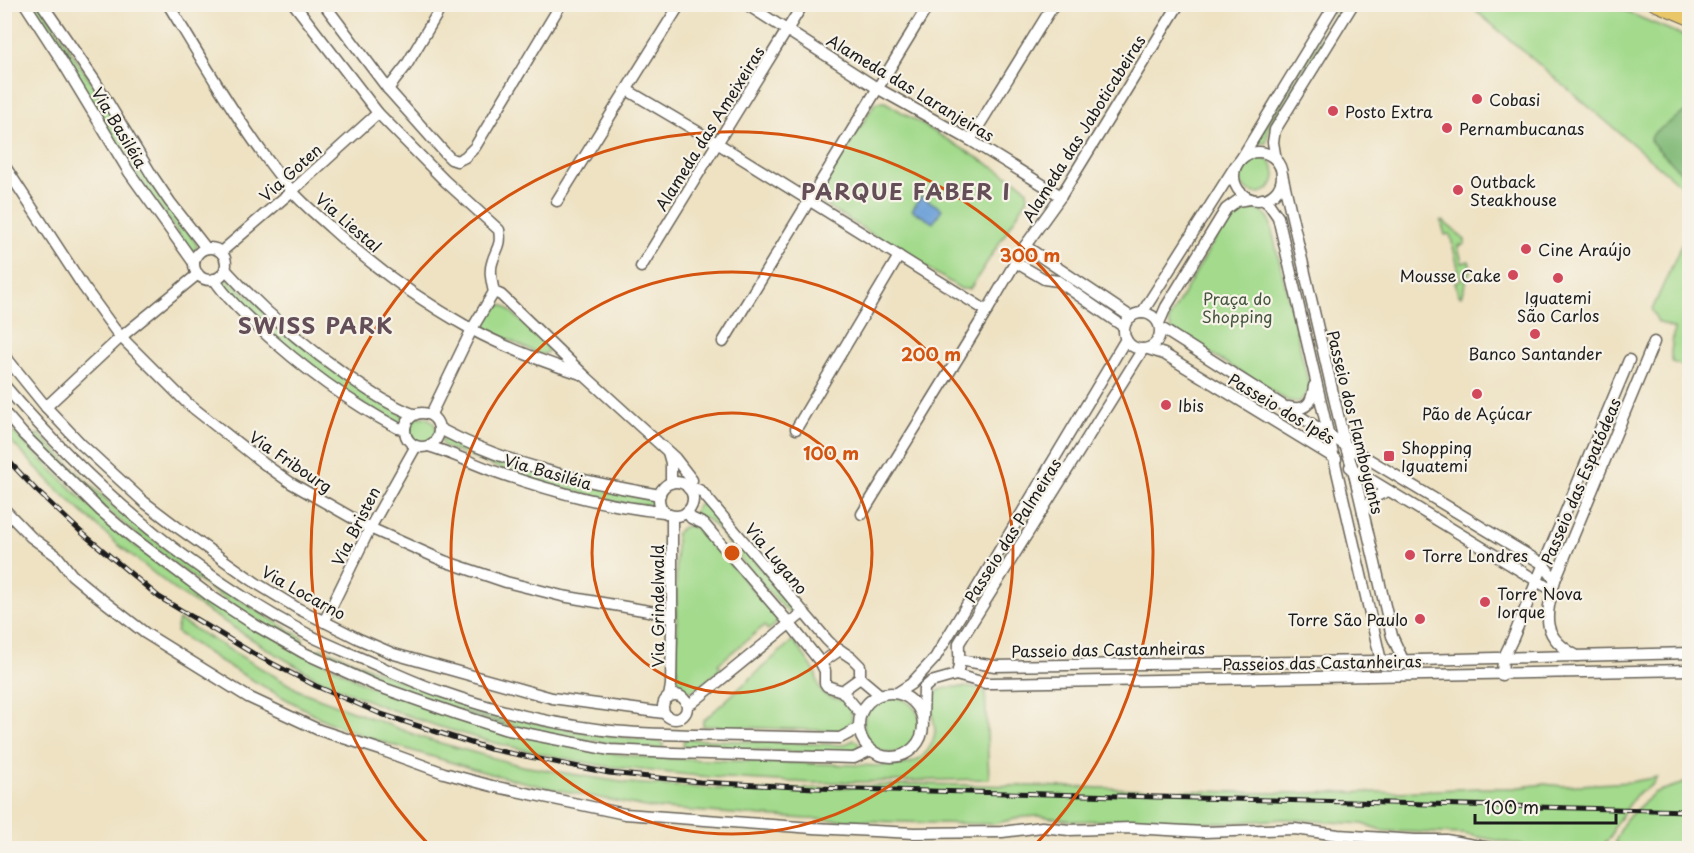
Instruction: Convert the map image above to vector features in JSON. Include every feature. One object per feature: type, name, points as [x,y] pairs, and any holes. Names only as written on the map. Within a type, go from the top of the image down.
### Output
[{"type":"main road","points":[[1654,4],[1689,19]]},
{"type":"street","name":"Via Basiléia","points":[[25,4],[129,172],[194,263]]},
{"type":"street","name":"Via Basiléia","points":[[42,4],[95,81],[153,177],[206,248]]},
{"type":"street","name":"Via Liestal","points":[[168,4],[257,146],[292,191],[360,254],[402,286],[472,329],[544,362],[585,376]]},
{"type":"street","points":[[294,4],[378,113],[445,181],[499,230],[501,241],[491,264],[490,273],[494,292],[472,329],[431,414]]},
{"type":"street","points":[[324,4],[388,89],[445,153],[455,161],[462,159],[475,147],[561,4]]},
{"type":"street","points":[[388,89],[406,66],[443,4]]},
{"type":"street","points":[[557,201],[680,4]]},
{"type":"street","name":"Alameda das Laranjeiras","points":[[747,4],[878,88],[970,140],[1061,196]]},
{"type":"street","name":"Alameda das Ameixeiras","points":[[641,267],[803,4]]},
{"type":"street","points":[[723,342],[929,4]]},
{"type":"street","points":[[970,140],[1054,4]]},
{"type":"street","name":"Alameda das Jaboticabeiras","points":[[862,513],[1015,262],[1061,196],[1179,4]]},
{"type":"street","points":[[1142,313],[1335,4]]},
{"type":"street","points":[[1025,246],[1124,327],[1126,339],[1133,347],[1146,349],[1157,343],[1166,307],[1226,209],[1237,201],[1262,199],[1278,189],[1282,174],[1276,160],[1273,142],[1275,130],[1353,4]]},
{"type":"street","points":[[627,90],[987,310]]},
{"type":"street","name":"Via Goten","points":[[221,252],[378,113]]},
{"type":"street","points":[[1250,199],[1242,195],[1234,181],[1233,172],[1238,162],[1248,153],[1255,152],[1263,152],[1276,160]]},
{"type":"street","name":"Via Fribourg","points":[[4,165],[83,286],[121,337],[187,403],[291,483],[370,528],[444,561],[506,582],[562,596],[672,615]]},
{"type":"street","name":"Passeio dos Flamboyants","points":[[1282,174],[1392,636],[1403,660],[1402,676]]},
{"type":"street","name":"Passeio dos Flamboyants","points":[[1262,199],[1269,204],[1278,217],[1376,638],[1377,661],[1388,669],[1388,676]]},
{"type":"street","points":[[206,248],[215,248],[221,252],[226,261],[222,274],[213,279],[205,279],[198,274],[194,263],[198,254],[206,248]]},
{"type":"street","points":[[796,429],[899,256]]},
{"type":"street","points":[[1015,262],[1044,279],[1061,276],[1131,317]]},
{"type":"street","points":[[225,269],[307,347],[367,390],[413,414],[425,412],[431,414],[438,421],[440,429],[436,440],[428,446],[416,446],[408,439],[405,429],[413,414]]},
{"type":"street","points":[[46,407],[121,337],[198,274]]},
{"type":"street","points":[[213,279],[242,312],[289,355],[355,403],[398,428],[405,429]]},
{"type":"street","points":[[494,292],[501,295],[681,465],[692,480],[689,489]]},
{"type":"street","points":[[1124,327],[1131,317],[1142,313],[1152,315],[1160,326]]},
{"type":"street","name":"Passeio dos Ipês","points":[[1160,326],[1345,445],[1543,564]]},
{"type":"street","name":"Passeio das Palmeiras","points":[[897,693],[911,684],[935,658],[1126,339]]},
{"type":"street","name":"Passeio das Espatódeas","points":[[1577,656],[1563,647],[1550,631],[1547,611],[1554,585],[1654,342]]},
{"type":"street","points":[[544,362],[551,351],[552,343]]},
{"type":"street","name":"Passeio dos Ipês","points":[[1146,349],[1164,354],[1537,581],[1554,585]]},
{"type":"street","name":"Passeio das Palmeiras","points":[[956,675],[960,669],[959,643],[1146,349]]},
{"type":"street","name":"Via Locarno","points":[[4,355],[46,407],[81,444],[144,501],[255,583],[324,622],[394,654],[552,698],[664,713]]},
{"type":"street","name":"Passeio das Espatódeas","points":[[1503,658],[1629,360]]},
{"type":"street","points":[[1284,406],[1295,409],[1304,408],[1310,403],[1313,397],[1315,376]]},
{"type":"street","points":[[4,385],[92,480],[167,544],[259,607],[312,637],[441,692],[476,703],[569,725],[605,730],[840,738],[859,728]]},
{"type":"street","points":[[4,412],[23,434],[101,511],[210,595],[255,625],[304,653],[387,690],[504,729],[610,750],[854,758],[871,750]]},
{"type":"street","points":[[1324,414],[1330,417],[1337,412]]},
{"type":"street","points":[[1297,435],[1306,420]]},
{"type":"street","points":[[23,434],[36,422]]},
{"type":"street","name":"Via Basiléia","points":[[440,429],[490,452],[539,468],[614,487],[660,495]]},
{"type":"street","name":"Via Bristen","points":[[324,622],[370,528],[416,446]]},
{"type":"street","name":"Via Basiléia","points":[[428,446],[500,474],[536,485],[618,505],[668,514]]},
{"type":"street","points":[[668,452],[671,463],[671,483]]},
{"type":"street","points":[[1371,480],[1377,464]]},
{"type":"street","points":[[671,483],[680,483],[689,489],[692,496],[692,505],[682,515],[668,514],[660,506],[662,490],[671,483]]},
{"type":"street","points":[[1400,497],[1412,485]]},
{"type":"street","name":"Via Lugano","points":[[689,489],[701,491],[835,648],[852,658],[860,666],[860,678],[879,694]]},
{"type":"street","points":[[1363,513],[1375,496],[1389,491]]},
{"type":"street","points":[[1344,503],[1352,495],[1359,494]]},
{"type":"street","points":[[4,509],[31,537],[57,556],[72,575],[94,594],[145,633],[248,697],[320,730],[444,773],[492,786],[625,814],[813,828],[914,833],[1002,832],[1042,827],[1069,830],[1131,828],[1204,832],[1295,829],[1338,835],[1446,840],[1490,849]]},
{"type":"street","name":"Via Lugano","points":[[687,512],[691,518],[704,525],[790,624],[821,663],[825,671],[825,683],[842,691],[860,713]]},
{"type":"street","name":"Via Grindelwald","points":[[668,514],[672,615],[669,697]]},
{"type":"street","points":[[1491,553],[1499,538]]},
{"type":"street","points":[[1543,564],[1554,585]]},
{"type":"street","points":[[686,703],[692,703],[804,612]]},
{"type":"street","points":[[1376,638],[1392,636]]},
{"type":"street","points":[[304,653],[312,637]]},
{"type":"street","points":[[1513,638],[1530,674]]},
{"type":"street","points":[[821,663],[840,650]]},
{"type":"street","points":[[935,658],[947,653],[958,656]]},
{"type":"street","name":"Passeio das Castanheiras","points":[[958,656],[995,666],[1377,661],[1689,653]]},
{"type":"street","points":[[1548,657],[1549,674]]},
{"type":"street","points":[[1502,675],[1503,658]]},
{"type":"street","points":[[1371,677],[1377,661]]},
{"type":"street","points":[[992,683],[992,672],[995,666]]},
{"type":"street","name":"Passeios das Castanheiras","points":[[956,675],[992,683],[1549,674],[1687,668]]},
{"type":"street","points":[[923,718],[914,701],[897,693],[879,694],[869,701],[860,713],[859,728],[862,740],[877,755],[890,757],[904,755],[910,751],[923,733],[924,692],[927,685],[956,675]]},
{"type":"street","points":[[842,691],[860,678]]},
{"type":"street","points":[[680,696],[686,703],[686,712],[681,717],[673,719],[664,713],[664,702],[669,697],[680,696]]},
{"type":"street","points":[[674,753],[676,734]]},
{"type":"green space","points":[[36,5],[41,5],[197,245],[194,255],[134,172],[34,10]]},
{"type":"green space","points":[[1341,5],[1346,5],[1269,127],[1266,143],[1254,144]]},
{"type":"green space","points":[[1469,5],[1610,5],[1689,38],[1689,192]]},
{"type":"green space","points":[[885,102],[1023,185],[1027,191],[1028,198],[970,289],[961,289],[824,203],[823,187],[875,103]]},
{"type":"green space","points":[[1689,109],[1689,180],[1650,140],[1654,133]]},
{"type":"green space","points":[[1257,157],[1270,162],[1275,175],[1270,188],[1257,193],[1244,188],[1239,175],[1244,162]]},
{"type":"green space","name":"Praça do Shopping","points":[[1242,207],[1257,209],[1269,218],[1309,385],[1309,391],[1299,402],[1288,401],[1172,330],[1169,323],[1169,319],[1230,213]]},
{"type":"green space","points":[[1441,221],[1465,240],[1465,244],[1458,246],[1462,263],[1469,261],[1471,268],[1461,296],[1459,296],[1455,282],[1461,280],[1450,234],[1445,235]]},
{"type":"green space","points":[[1689,228],[1689,368],[1672,362],[1674,329],[1658,322],[1652,310]]},
{"type":"green space","points":[[226,278],[402,415],[403,422],[400,424],[353,399],[292,355],[223,286]]},
{"type":"green space","points":[[497,304],[505,306],[547,346],[548,352],[541,355],[489,331],[485,323],[487,312]]},
{"type":"green space","points":[[422,417],[432,421],[436,431],[432,441],[422,445],[412,441],[408,431],[412,421]]},
{"type":"green space","points":[[4,421],[100,516],[130,542],[212,603],[371,687],[602,752],[650,758],[882,766],[910,763],[927,752],[935,735],[931,704],[934,694],[938,691],[955,687],[985,689],[989,779],[811,783],[709,777],[604,766],[491,742],[381,706],[322,681],[179,593],[116,543],[57,489],[5,435]]},
{"type":"green space","points":[[37,434],[111,504],[155,541],[250,607],[300,636],[303,643],[298,644],[248,614],[199,582],[152,547],[107,510],[34,440]]},
{"type":"green space","points":[[442,438],[481,452],[654,497],[654,506],[619,503],[530,480],[444,447]]},
{"type":"green space","points":[[704,503],[797,610],[795,615],[790,614],[767,589],[708,520],[695,515],[697,506]]},
{"type":"green space","points":[[687,526],[701,530],[777,618],[778,622],[768,630],[764,626],[718,664],[721,668],[707,681],[692,691],[686,692],[681,691],[677,681],[676,534],[681,528]]},
{"type":"green space","points":[[179,620],[300,691],[426,739],[522,766],[627,783],[752,791],[916,784],[1266,793],[1398,792],[1513,788],[1544,784],[1562,786],[1631,782],[1657,777],[1652,785],[1636,795],[1615,825],[1610,838],[1600,847],[1591,848],[1537,848],[1463,834],[1384,831],[1363,824],[1284,819],[1226,823],[1073,821],[1039,816],[993,824],[933,823],[806,819],[651,808],[553,789],[487,773],[366,737],[328,722],[226,665],[176,632]]},
{"type":"green space","points":[[793,640],[815,672],[822,692],[847,703],[850,707],[852,721],[842,731],[703,726],[703,721]]},
{"type":"green space","points":[[323,648],[454,701],[507,717],[565,729],[657,741],[663,744],[663,747],[661,750],[558,736],[459,710],[381,682],[318,654],[319,649]]},
{"type":"green space","points":[[886,697],[898,697],[908,701],[916,709],[920,725],[916,741],[908,749],[898,753],[886,753],[876,749],[868,741],[864,731],[864,719],[868,709],[876,701]]},
{"type":"green space","points":[[684,739],[843,745],[854,740],[860,748],[859,751],[842,754],[683,747]]},
{"type":"green space","points":[[1690,782],[1689,848],[1625,848],[1615,842],[1625,820],[1654,793]]},
{"type":"water","points":[[921,196],[942,209],[933,223],[912,210]]},
{"type":"railway","points":[[4,456],[81,532],[159,597],[254,654],[316,686],[381,714],[490,749],[609,773],[700,782],[815,788],[1690,811]]},
{"type":"place","name":"Cobasi","points":[[1477,99]]},
{"type":"place","name":"Posto Extra","points":[[1333,111]]},
{"type":"place","name":"Pernambucanas","points":[[1447,128]]},
{"type":"place","name":"Outback Steakhouse","points":[[1458,190]]},
{"type":"place","name":"Cine Araújo","points":[[1526,249]]},
{"type":"place","name":"Mousse Cake","points":[[1513,275]]},
{"type":"place","name":"Iguatemi São Carlos","points":[[1558,278]]},
{"type":"place","name":"Banco Santander","points":[[1535,334]]},
{"type":"place","name":"Pão de Açúcar","points":[[1477,394]]},
{"type":"place","name":"Ibis","points":[[1166,405]]},
{"type":"place","name":"Shopping Iguatemi","points":[[1389,456]]},
{"type":"place","name":"Torre Londres","points":[[1410,555]]},
{"type":"place","name":"Torre Nova Iorque","points":[[1485,602]]},
{"type":"place","name":"Torre São Paulo","points":[[1420,619]]},
{"type":"district","name":"PARQUE FABER I","points":[[906,190]]},
{"type":"district","name":"SWISS PARK","points":[[316,324]]}]
